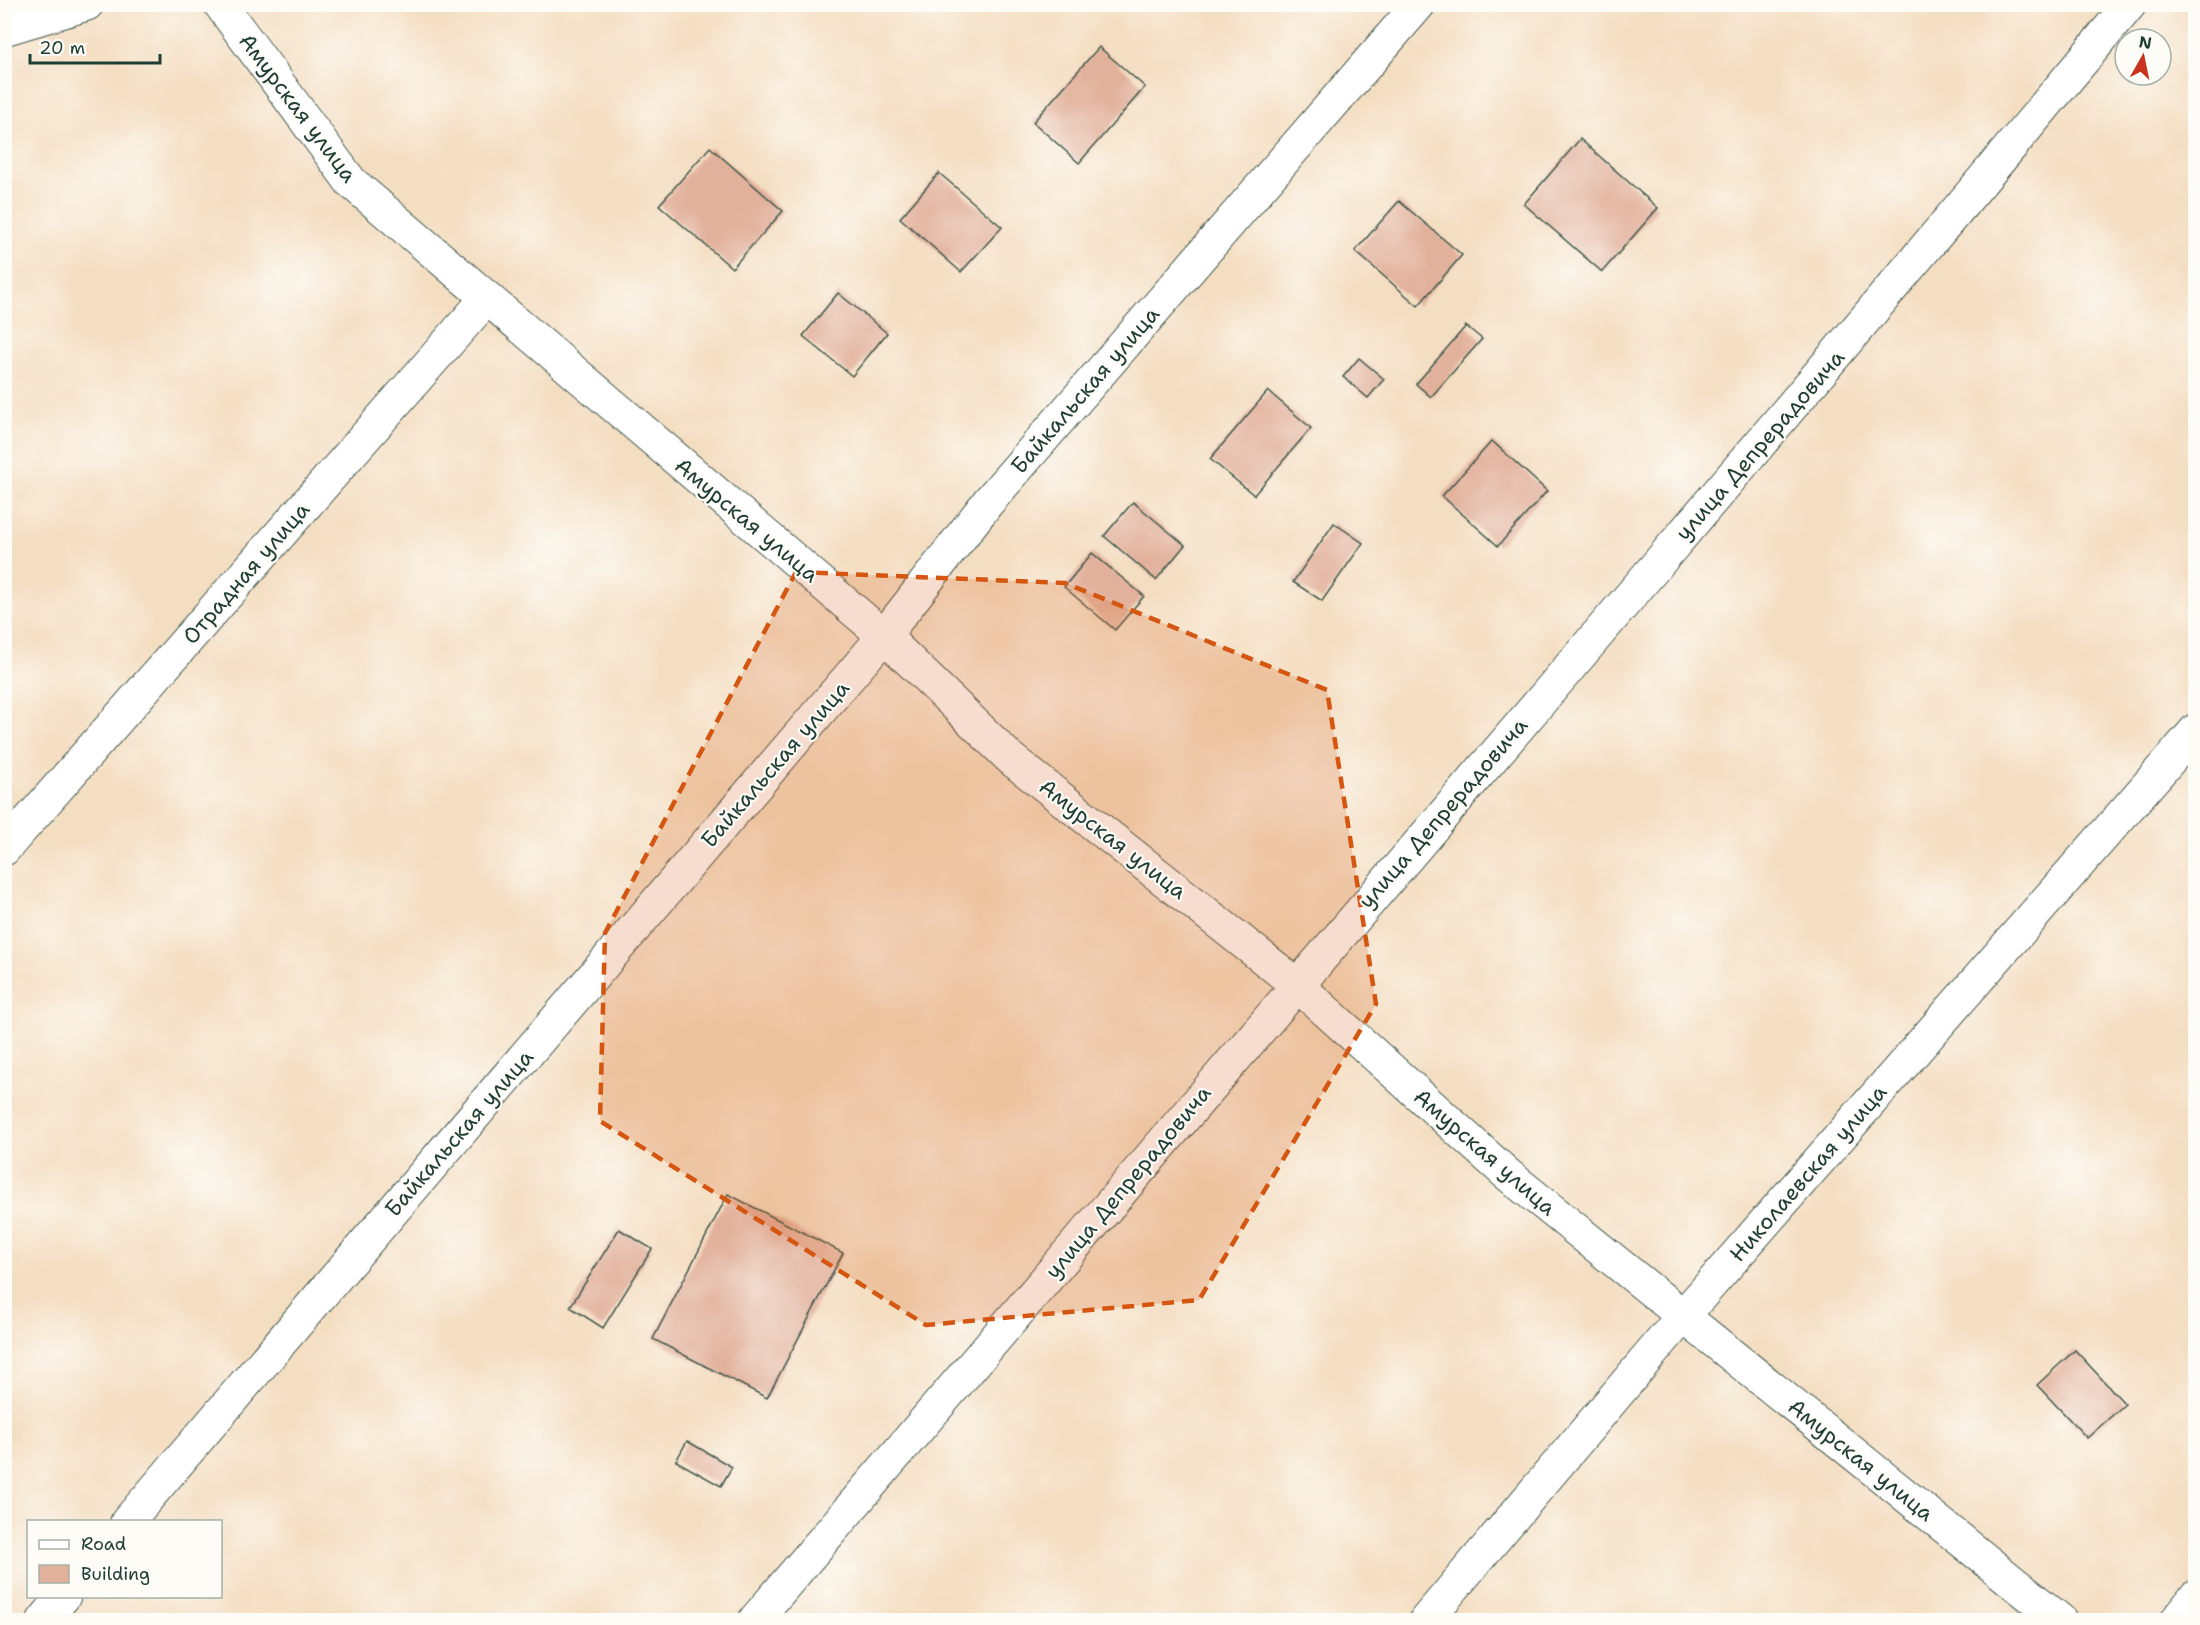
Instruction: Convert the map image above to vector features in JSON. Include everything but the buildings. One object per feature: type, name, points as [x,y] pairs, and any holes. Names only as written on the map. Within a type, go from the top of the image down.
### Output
[{"type":"street","points":[[4,28],[87,4]]},
{"type":"street","name":"Амурская улица","points":[[220,4],[351,182],[884,636],[1010,758],[1296,984],[1507,1174],[2060,1620]]},
{"type":"street","name":"Байкальская улица","points":[[129,1520],[884,636],[988,502],[1419,4]]},
{"type":"street","name":"улица Депрерадовича","points":[[755,1620],[1296,984],[1861,327],[2130,4]]},
{"type":"street","name":"Отрадная улица","points":[[4,849],[487,298]]},
{"type":"street","name":"Николаевская улица","points":[[1426,1620],[1683,1316],[2196,730]]},
{"type":"street","points":[[2177,1620],[2196,1596]]},
{"type":"street","points":[[44,1620],[62,1598]]},
{"type":"highlighted area","points":[[796,572],[1065,583],[1327,690],[1376,1004],[1199,1300],[926,1325],[600,1121],[605,933]]}]
